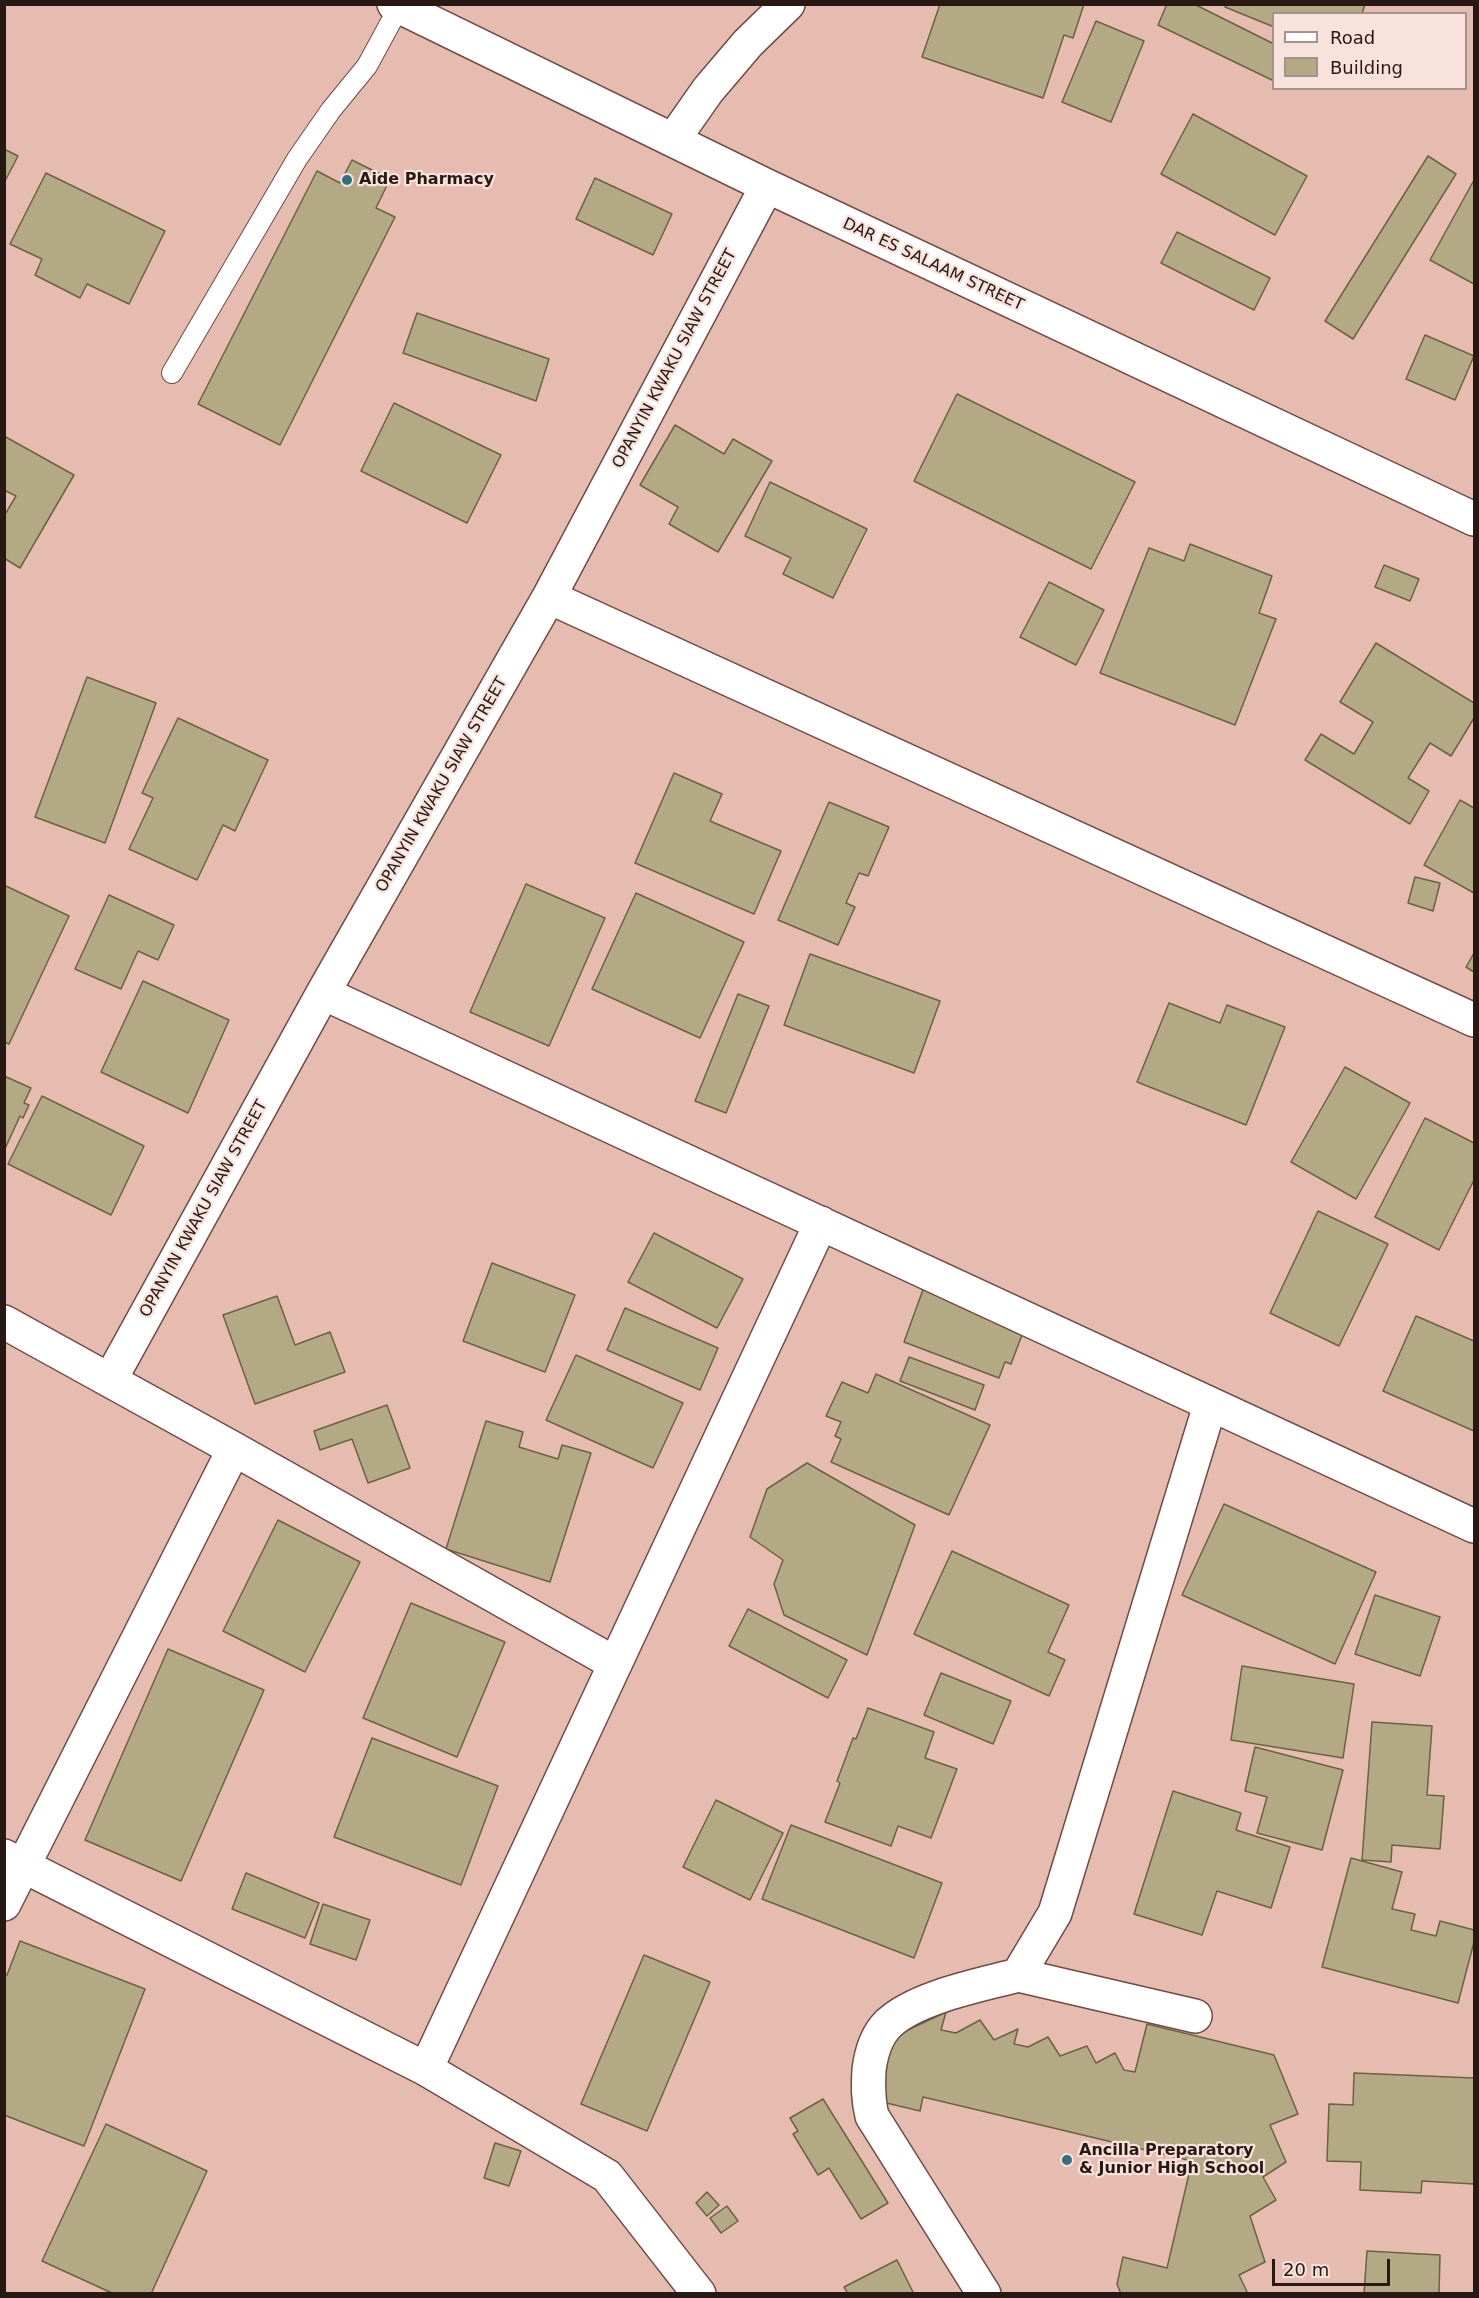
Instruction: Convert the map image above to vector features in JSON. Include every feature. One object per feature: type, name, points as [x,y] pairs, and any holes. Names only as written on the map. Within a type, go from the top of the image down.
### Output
[{"type":"street","points":[[673,140],[728,66],[788,4]]},
{"type":"street","name":"DAR ES SALAAM STREET","points":[[397,6],[767,186],[1474,519]]},
{"type":"street","name":"OPANYIN KWAKU SIAW STREET","points":[[110,1380],[323,993],[549,597],[767,186]]},
{"type":"street","points":[[549,597],[1474,1020]]},
{"type":"street","points":[[323,993],[1474,1526]]},
{"type":"street","points":[[426,2069],[821,1223]]},
{"type":"street","points":[[4,1322],[614,1663]]},
{"type":"street","points":[[1018,1976],[1055,1913],[1210,1405]]},
{"type":"street","points":[[4,1904],[14,1861],[234,1449]]},
{"type":"street","points":[[14,1861],[426,2069],[607,2176],[699,2294]]},
{"type":"street","points":[[984,2294],[872,2116],[867,2097],[871,2055],[887,2024],[902,2014],[950,1993],[1018,1976],[1195,2016]]},
{"type":"lane","points":[[172,373],[297,159],[331,110],[367,66],[397,6]]},
{"type":"building","points":[[940,4],[1084,4],[1073,38],[1064,35],[1043,98],[922,57]]},
{"type":"building","points":[[1167,4],[1194,4],[1272,43],[1272,80],[1158,25]]},
{"type":"building","points":[[1226,4],[1365,4],[1363,12],[1272,12],[1272,26],[1225,7]]},
{"type":"building","points":[[1096,21],[1144,41],[1111,122],[1062,102]]},
{"type":"building","points":[[1193,114],[1307,176],[1275,235],[1161,174]]},
{"type":"building","points":[[4,149],[18,156],[4,183]]},
{"type":"building","points":[[1428,156],[1456,174],[1353,339],[1325,321]]},
{"type":"building","points":[[352,160],[390,179],[376,208],[395,217],[280,445],[198,404],[317,171],[340,183]]},
{"type":"building","points":[[46,173],[165,231],[129,304],[87,284],[80,298],[35,275],[42,259],[10,244]]},
{"type":"building","points":[[595,178],[672,214],[653,255],[576,219]]},
{"type":"building","points":[[1474,180],[1474,284],[1430,260]]},
{"type":"building","points":[[1177,232],[1270,278],[1254,310],[1161,263]]},
{"type":"building","points":[[417,313],[549,359],[536,401],[403,353]]},
{"type":"building","points":[[1425,335],[1474,356],[1455,400],[1406,379]]},
{"type":"building","points":[[957,394],[1135,482],[1091,569],[914,481]]},
{"type":"building","points":[[394,403],[501,455],[467,523],[361,471]]},
{"type":"building","points":[[675,425],[724,454],[733,439],[772,461],[718,552],[669,524],[678,507],[640,485]]},
{"type":"building","points":[[4,436],[74,475],[20,568],[4,558],[4,516],[16,496],[4,490]]},
{"type":"building","points":[[770,482],[867,529],[833,598],[783,574],[791,558],[745,536]]},
{"type":"building","points":[[1190,544],[1272,576],[1259,613],[1276,619],[1235,725],[1100,673],[1149,548],[1184,561]]},
{"type":"building","points":[[1384,565],[1419,579],[1410,601],[1375,587]]},
{"type":"building","points":[[1049,582],[1104,610],[1076,665],[1020,637]]},
{"type":"building","points":[[1376,643],[1474,703],[1474,718],[1451,756],[1430,743],[1408,778],[1429,791],[1410,824],[1305,760],[1321,734],[1354,754],[1373,722],[1340,702]]},
{"type":"building","points":[[87,677],[156,703],[105,843],[35,817]]},
{"type":"building","points":[[178,718],[268,760],[235,831],[223,825],[197,880],[129,849],[153,798],[142,793]]},
{"type":"building","points":[[674,773],[722,794],[710,821],[781,851],[754,914],[635,863]]},
{"type":"building","points":[[1460,800],[1474,808],[1474,893],[1424,865]]},
{"type":"building","points":[[829,802],[889,827],[868,876],[859,873],[846,903],[855,907],[838,945],[778,920]]},
{"type":"building","points":[[1415,877],[1440,883],[1433,911],[1408,903]]},
{"type":"building","points":[[526,884],[605,918],[549,1046],[470,1012]]},
{"type":"building","points":[[4,885],[69,916],[9,1044],[4,1042]]},
{"type":"building","points":[[636,893],[744,942],[700,1038],[592,989]]},
{"type":"building","points":[[109,895],[174,925],[158,960],[138,951],[121,989],[75,969]]},
{"type":"building","points":[[1474,953],[1474,972],[1466,967]]},
{"type":"building","points":[[810,954],[940,1001],[914,1073],[784,1025]]},
{"type":"building","points":[[143,981],[229,1020],[188,1113],[101,1072]]},
{"type":"building","points":[[738,994],[769,1006],[726,1113],[695,1101]]},
{"type":"building","points":[[1169,1003],[1220,1023],[1227,1005],[1285,1027],[1246,1125],[1137,1082]]},
{"type":"building","points":[[1345,1067],[1410,1103],[1356,1199],[1291,1162]]},
{"type":"building","points":[[4,1076],[31,1088],[24,1103],[29,1105],[23,1118],[20,1116],[4,1151]]},
{"type":"building","points":[[42,1096],[144,1146],[111,1215],[8,1164]]},
{"type":"building","points":[[1425,1118],[1474,1143],[1474,1180],[1439,1250],[1375,1217]]},
{"type":"building","points":[[1318,1211],[1388,1244],[1339,1346],[1270,1313]]},
{"type":"building","points":[[654,1233],[743,1279],[717,1328],[628,1282]]},
{"type":"building","points":[[492,1263],[575,1295],[545,1372],[463,1341]]},
{"type":"building","points":[[925,1284],[1027,1322],[1011,1364],[1005,1362],[999,1378],[904,1342]]},
{"type":"building","points":[[277,1296],[295,1345],[330,1332],[345,1372],[255,1404],[223,1315]]},
{"type":"building","points":[[625,1308],[718,1348],[700,1390],[607,1350]]},
{"type":"building","points":[[1416,1316],[1474,1341],[1474,1431],[1383,1391]]},
{"type":"building","points":[[576,1355],[683,1403],[653,1468],[546,1420]]},
{"type":"building","points":[[909,1357],[984,1385],[975,1410],[900,1381]]},
{"type":"building","points":[[876,1374],[990,1425],[949,1515],[831,1462],[841,1439],[835,1436],[841,1422],[826,1416],[842,1382],[868,1393]]},
{"type":"building","points":[[387,1405],[410,1468],[368,1483],[352,1439],[320,1450],[314,1431]]},
{"type":"building","points":[[486,1421],[523,1432],[519,1447],[558,1459],[562,1445],[591,1453],[550,1582],[446,1549]]},
{"type":"building","points":[[807,1463],[915,1525],[867,1655],[784,1615],[774,1584],[783,1560],[750,1537],[767,1489]]},
{"type":"building","points":[[1224,1504],[1376,1572],[1335,1664],[1182,1595]]},
{"type":"building","points":[[278,1520],[360,1562],[305,1672],[223,1631]]},
{"type":"building","points":[[952,1551],[1069,1605],[1048,1652],[1065,1660],[1049,1696],[914,1634]]},
{"type":"building","points":[[1375,1595],[1440,1617],[1420,1676],[1355,1654]]},
{"type":"building","points":[[411,1603],[505,1642],[457,1757],[363,1718]]},
{"type":"building","points":[[748,1609],[847,1660],[828,1698],[729,1646]]},
{"type":"building","points":[[168,1649],[264,1690],[181,1881],[85,1840]]},
{"type":"building","points":[[1242,1666],[1354,1684],[1343,1758],[1231,1740]]},
{"type":"building","points":[[941,1673],[1011,1701],[993,1744],[924,1715]]},
{"type":"building","points":[[868,1708],[934,1732],[925,1758],[957,1769],[931,1838],[898,1826],[891,1846],[825,1822],[840,1783],[837,1781],[853,1738],[856,1739]]},
{"type":"building","points":[[1372,1722],[1432,1726],[1427,1795],[1444,1796],[1440,1849],[1392,1845],[1391,1862],[1362,1860]]},
{"type":"building","points":[[372,1738],[498,1786],[461,1885],[334,1837]]},
{"type":"building","points":[[1255,1747],[1343,1770],[1322,1850],[1257,1833],[1267,1797],[1245,1791]]},
{"type":"building","points":[[1173,1791],[1241,1813],[1236,1830],[1290,1847],[1271,1908],[1217,1891],[1202,1935],[1134,1914]]},
{"type":"building","points":[[716,1800],[783,1833],[750,1900],[683,1867]]},
{"type":"building","points":[[791,1825],[942,1883],[914,1958],[762,1899]]},
{"type":"building","points":[[1351,1858],[1402,1872],[1392,1909],[1415,1914],[1411,1930],[1436,1936],[1440,1921],[1474,1930],[1474,1942],[1458,2003],[1322,1967]]},
{"type":"building","points":[[246,1873],[319,1903],[305,1938],[232,1909]]},
{"type":"building","points":[[323,1904],[370,1920],[356,1960],[310,1944]]},
{"type":"building","points":[[20,1941],[145,1989],[84,2146],[4,2115],[4,1974],[7,1975]]},
{"type":"building","points":[[644,1955],[710,1982],[647,2131],[581,2104]]},
{"type":"building","points":[[946,2012],[941,2030],[956,2033],[980,2020],[994,2040],[1018,2029],[1014,2044],[1028,2047],[1048,2037],[1060,2056],[1087,2046],[1096,2063],[1115,2053],[1124,2070],[1135,2072],[1147,2024],[1274,2055],[1298,2114],[1270,2125],[1286,2162],[1263,2177],[1276,2200],[1250,2216],[1265,2262],[1239,2275],[1248,2294],[1121,2294],[1117,2284],[1123,2257],[1167,2268],[1192,2161],[923,2097],[920,2111],[878,2101],[893,2037]]},
{"type":"building","points":[[1354,2073],[1474,2078],[1474,2184],[1422,2181],[1421,2193],[1360,2190],[1361,2162],[1327,2161],[1329,2104],[1353,2105]]},
{"type":"building","points":[[823,2099],[888,2203],[861,2219],[829,2168],[818,2175],[793,2134],[798,2131],[790,2118]]},
{"type":"building","points":[[106,2124],[207,2171],[151,2294],[114,2294],[42,2261]]},
{"type":"building","points":[[495,2143],[521,2151],[509,2186],[484,2178]]},
{"type":"building","points":[[707,2192],[719,2205],[707,2216],[696,2203]]},
{"type":"building","points":[[727,2206],[738,2221],[721,2233],[710,2218]]},
{"type":"building","points":[[1367,2251],[1440,2255],[1439,2294],[1364,2294]]},
{"type":"building","points":[[897,2260],[914,2294],[848,2294],[844,2287]]},
{"type":"place","name":"Aide Pharmacy","points":[[347,180]]},
{"type":"place","name":"Ancilla Preparatory & Junior High School","points":[[1067,2160]]}]
